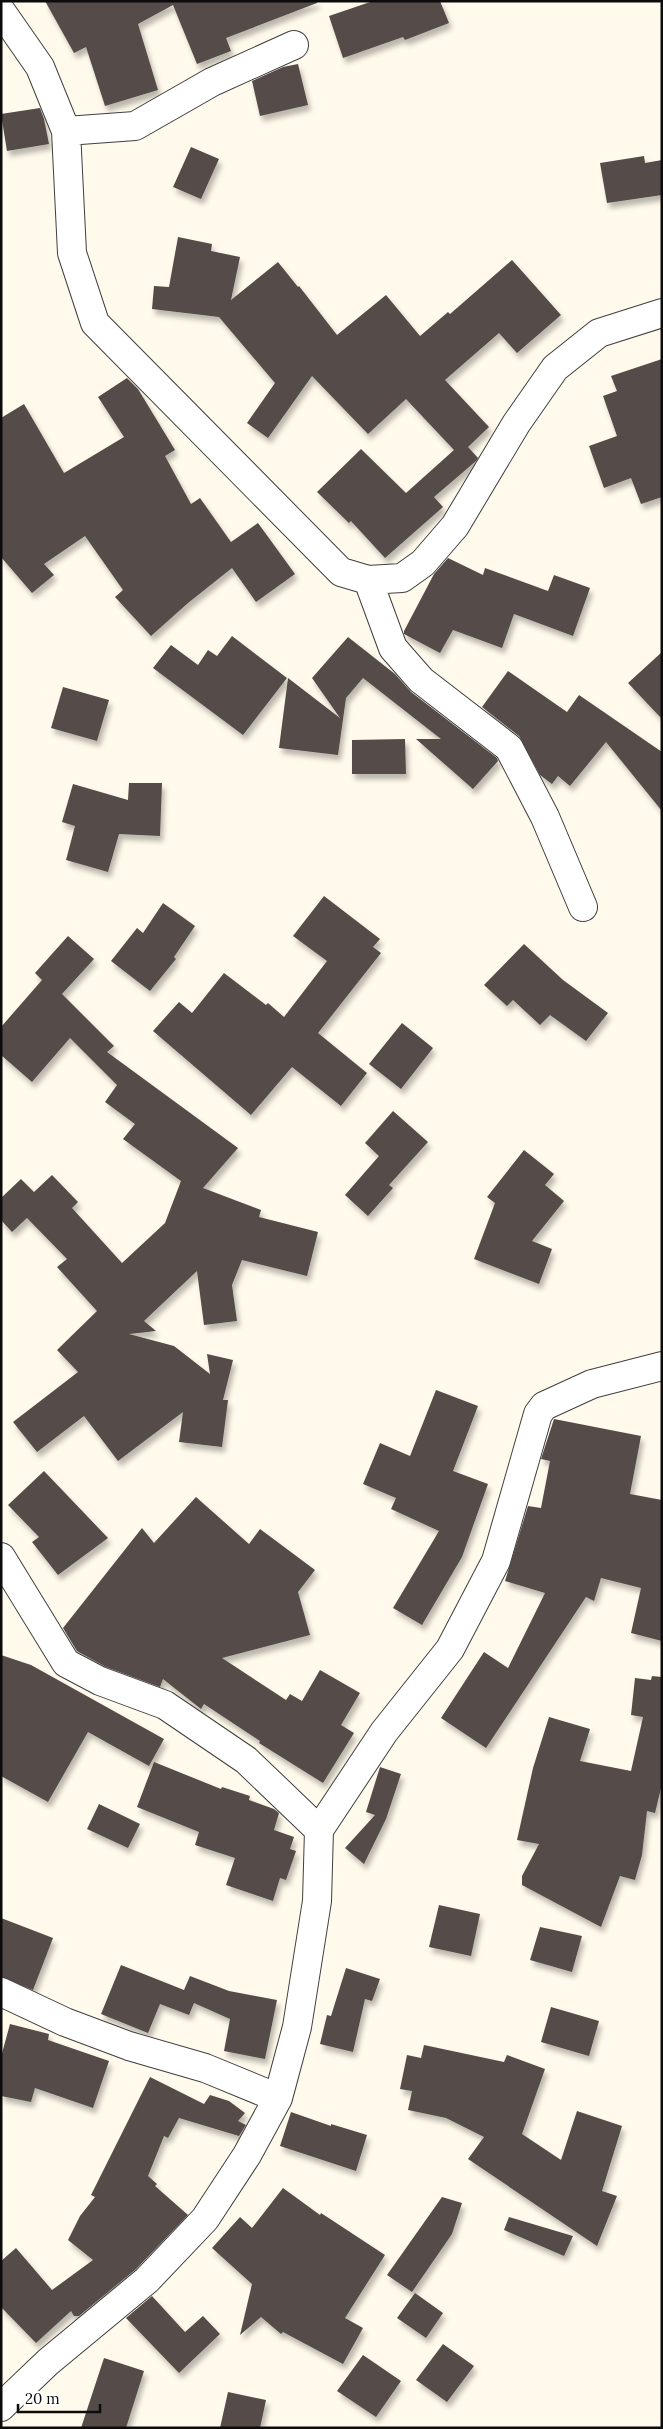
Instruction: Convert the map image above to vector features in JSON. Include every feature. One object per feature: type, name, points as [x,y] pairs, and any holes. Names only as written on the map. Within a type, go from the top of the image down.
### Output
[{"type":"street","points":[[1,11],[40,67],[66,131],[72,253],[96,323],[341,572],[368,580],[402,578],[423,563],[455,526],[516,424],[555,368],[599,333],[662,313]]},
{"type":"street","points":[[66,131],[135,126],[212,82],[294,45]]},
{"type":"street","points":[[368,580],[393,648],[421,680],[509,748],[545,817],[583,907]]},
{"type":"street","points":[[1,2407],[48,2362],[147,2280],[204,2219],[247,2155],[278,2098],[297,2027],[317,1901],[319,1830],[384,1732],[450,1649],[496,1561],[538,1414],[544,1406],[592,1384],[662,1366]]},
{"type":"street","points":[[1,1557],[66,1663],[100,1681],[165,1705],[246,1760],[319,1830]]},
{"type":"street","points":[[1,1992],[65,2022],[129,2046],[205,2068],[278,2098]]},
{"type":"building","points":[[45,1],[317,1],[317,3],[226,38],[231,51],[197,64],[173,5],[138,24],[158,90],[105,106],[86,47],[74,53]]},
{"type":"building","points":[[373,1],[440,1],[449,23],[405,40],[403,37],[343,58],[329,16]]},
{"type":"building","points":[[298,64],[308,105],[260,116],[252,81],[283,67]]},
{"type":"building","points":[[40,108],[49,144],[7,151],[1,114]]},
{"type":"building","points":[[191,147],[219,159],[201,199],[173,187]]},
{"type":"building","points":[[644,156],[645,163],[662,160],[662,195],[607,203],[600,163]]},
{"type":"building","points":[[178,237],[212,244],[211,251],[240,257],[231,300],[278,262],[337,335],[386,295],[420,336],[448,312],[450,314],[512,260],[561,315],[517,353],[499,333],[445,380],[489,427],[468,447],[478,458],[476,461],[434,497],[443,507],[385,558],[351,521],[349,523],[317,492],[361,449],[406,493],[454,450],[406,399],[368,434],[312,376],[268,438],[247,423],[275,383],[219,317],[152,309],[154,286],[169,287]]},
{"type":"building","points":[[662,359],[662,497],[641,504],[631,478],[604,488],[589,446],[617,436],[603,396],[617,391],[611,376]]},
{"type":"building","points":[[127,378],[138,389],[175,450],[165,456],[191,504],[200,498],[231,542],[258,523],[295,574],[256,602],[232,568],[151,636],[115,597],[123,590],[85,536],[44,564],[54,575],[32,593],[1,557],[1,418],[24,404],[64,473],[124,437],[98,397]]},
{"type":"building","points":[[448,558],[483,575],[485,568],[548,591],[554,575],[590,588],[573,636],[514,614],[502,648],[453,630],[440,653],[404,634],[434,574]]},
{"type":"building","points":[[232,636],[287,678],[243,735],[153,668],[171,645],[198,665],[208,650],[217,656]]},
{"type":"building","points":[[348,637],[395,674],[411,692],[497,758],[498,761],[473,789],[416,739],[441,739],[363,678],[346,698],[338,755],[279,748],[288,678],[340,718],[312,678]]},
{"type":"building","points":[[662,652],[662,719],[628,683]]},
{"type":"building","points":[[508,671],[567,712],[579,695],[662,752],[662,811],[606,742],[570,786],[558,776],[552,784],[540,775],[519,736],[482,707]]},
{"type":"building","points":[[63,687],[109,700],[97,741],[51,728]]},
{"type":"building","points":[[405,739],[406,774],[352,774],[352,740]]},
{"type":"building","points":[[129,783],[162,783],[160,836],[119,834],[108,872],[66,860],[75,826],[62,822],[73,784],[128,800]]},
{"type":"building","points":[[324,896],[380,939],[373,947],[381,953],[318,1033],[367,1073],[341,1106],[292,1067],[251,1115],[153,1031],[179,1002],[192,1013],[224,973],[266,1005],[268,1003],[284,1017],[327,961],[293,936]]},
{"type":"building","points":[[163,903],[195,926],[174,957],[176,959],[150,991],[111,961],[137,928],[143,933]]},
{"type":"building","points":[[68,936],[94,959],[62,994],[114,1046],[107,1052],[238,1148],[203,1188],[261,1210],[259,1217],[318,1232],[307,1276],[242,1260],[232,1285],[237,1321],[204,1325],[197,1271],[144,1321],[156,1331],[129,1334],[174,1346],[210,1374],[207,1354],[233,1360],[223,1400],[228,1400],[222,1447],[179,1442],[183,1412],[118,1461],[84,1416],[37,1452],[13,1422],[78,1372],[57,1350],[97,1311],[57,1267],[67,1259],[27,1218],[12,1232],[1,1220],[1,1198],[21,1179],[34,1192],[52,1175],[78,1202],[72,1208],[122,1263],[165,1223],[181,1181],[123,1139],[135,1124],[105,1102],[117,1085],[70,1038],[32,1082],[1,1055],[1,1027],[42,980],[35,973]]},
{"type":"building","points":[[524,944],[563,980],[608,1013],[586,1041],[550,1015],[540,1025],[513,1000],[507,1006],[484,985]]},
{"type":"building","points":[[402,1023],[433,1048],[401,1089],[369,1064]]},
{"type":"building","points":[[393,1111],[428,1142],[389,1185],[393,1188],[368,1216],[345,1195],[379,1156],[365,1143]]},
{"type":"building","points":[[524,1150],[554,1174],[545,1185],[564,1201],[532,1241],[552,1249],[539,1284],[474,1259],[495,1203],[487,1197]]},
{"type":"building","points":[[436,1390],[478,1406],[453,1471],[488,1484],[462,1557],[422,1625],[393,1608],[439,1531],[391,1509],[396,1498],[363,1484],[380,1443],[410,1456]]},
{"type":"building","points":[[554,1419],[641,1436],[630,1494],[662,1500],[662,1641],[631,1633],[641,1588],[601,1578],[594,1601],[586,1597],[486,1748],[441,1718],[484,1652],[508,1668],[545,1593],[505,1581],[528,1506],[541,1508],[550,1461],[541,1459]]},
{"type":"building","points":[[44,1471],[108,1538],[58,1575],[32,1542],[39,1537],[8,1505]]},
{"type":"building","points":[[196,1497],[249,1544],[260,1529],[315,1570],[298,1592],[310,1635],[222,1658],[286,1700],[290,1694],[302,1701],[320,1670],[360,1693],[341,1725],[354,1733],[323,1783],[259,1743],[260,1741],[204,1704],[201,1709],[163,1679],[160,1687],[106,1667],[77,1651],[63,1628],[142,1528],[154,1543]]},
{"type":"building","points":[[1,1655],[31,1665],[164,1739],[149,1766],[88,1732],[48,1802],[1,1776]]},
{"type":"building","points":[[652,1676],[662,1677],[662,1784],[655,1813],[647,1811],[642,1855],[635,1880],[620,1876],[601,1927],[522,1885],[522,1876],[539,1844],[517,1840],[533,1768],[549,1717],[590,1729],[580,1761],[631,1771],[643,1717],[631,1715],[635,1678],[651,1680]]},
{"type":"building","points":[[154,1762],[221,1789],[222,1787],[250,1796],[249,1800],[274,1809],[279,1813],[274,1830],[294,1837],[290,1849],[296,1851],[286,1880],[280,1878],[273,1901],[226,1885],[235,1858],[195,1845],[199,1832],[137,1807]]},
{"type":"building","points":[[380,1767],[401,1774],[386,1819],[364,1864],[345,1848],[375,1815],[366,1812]]},
{"type":"building","points":[[99,1804],[140,1824],[128,1848],[87,1829]]},
{"type":"building","points":[[439,1905],[480,1914],[471,1956],[429,1947]]},
{"type":"building","points":[[1,1918],[53,1938],[33,1990],[1,1977]]},
{"type":"building","points":[[540,1927],[582,1936],[572,1972],[530,1960]]},
{"type":"building","points":[[121,1965],[184,1990],[190,1976],[229,1991],[277,2000],[265,2059],[224,2051],[230,2019],[194,2003],[189,2015],[160,2004],[148,2033],[101,2014]]},
{"type":"building","points":[[346,1968],[380,1979],[372,2001],[365,1999],[353,2052],[320,2044],[327,2015],[331,2016]]},
{"type":"building","points":[[551,2007],[599,2021],[589,2056],[541,2042]]},
{"type":"building","points":[[10,2024],[49,2034],[48,2040],[109,2061],[93,2108],[35,2088],[31,2102],[1,2096],[1,2057]]},
{"type":"building","points":[[424,2045],[504,2062],[507,2055],[545,2069],[522,2134],[561,2160],[577,2111],[622,2126],[602,2191],[617,2196],[597,2246],[468,2159],[484,2137],[446,2118],[408,2110],[412,2091],[400,2089],[407,2055],[421,2058]]},
{"type":"building","points":[[150,2077],[204,2104],[210,2095],[229,2101],[245,2113],[238,2121],[246,2125],[239,2136],[179,2118],[168,2138],[164,2136],[148,2176],[157,2184],[155,2186],[188,2215],[136,2269],[79,2316],[74,2316],[71,2311],[36,2343],[1,2307],[1,2261],[16,2248],[52,2290],[93,2260],[68,2240],[80,2216],[95,2197],[91,2195]]},
{"type":"building","points":[[291,2112],[331,2126],[331,2124],[367,2135],[356,2171],[280,2146]]},
{"type":"building","points":[[283,2188],[320,2215],[321,2213],[385,2255],[345,2318],[363,2328],[343,2364],[283,2332],[281,2334],[261,2317],[240,2335],[252,2284],[212,2248],[240,2217],[252,2228]]},
{"type":"building","points":[[442,2197],[462,2203],[452,2234],[412,2292],[387,2275]]},
{"type":"building","points":[[509,2217],[573,2236],[564,2256],[504,2230]]},
{"type":"building","points":[[415,2293],[443,2313],[426,2338],[397,2318]]},
{"type":"building","points":[[152,2296],[185,2332],[203,2316],[220,2334],[179,2373],[126,2318]]},
{"type":"building","points":[[443,2344],[474,2366],[447,2402],[416,2380]]},
{"type":"building","points":[[363,2355],[401,2381],[376,2417],[337,2391]]},
{"type":"building","points":[[104,2358],[144,2371],[126,2428],[81,2428]]},
{"type":"building","points":[[228,2392],[266,2400],[260,2428],[220,2428]]}]
